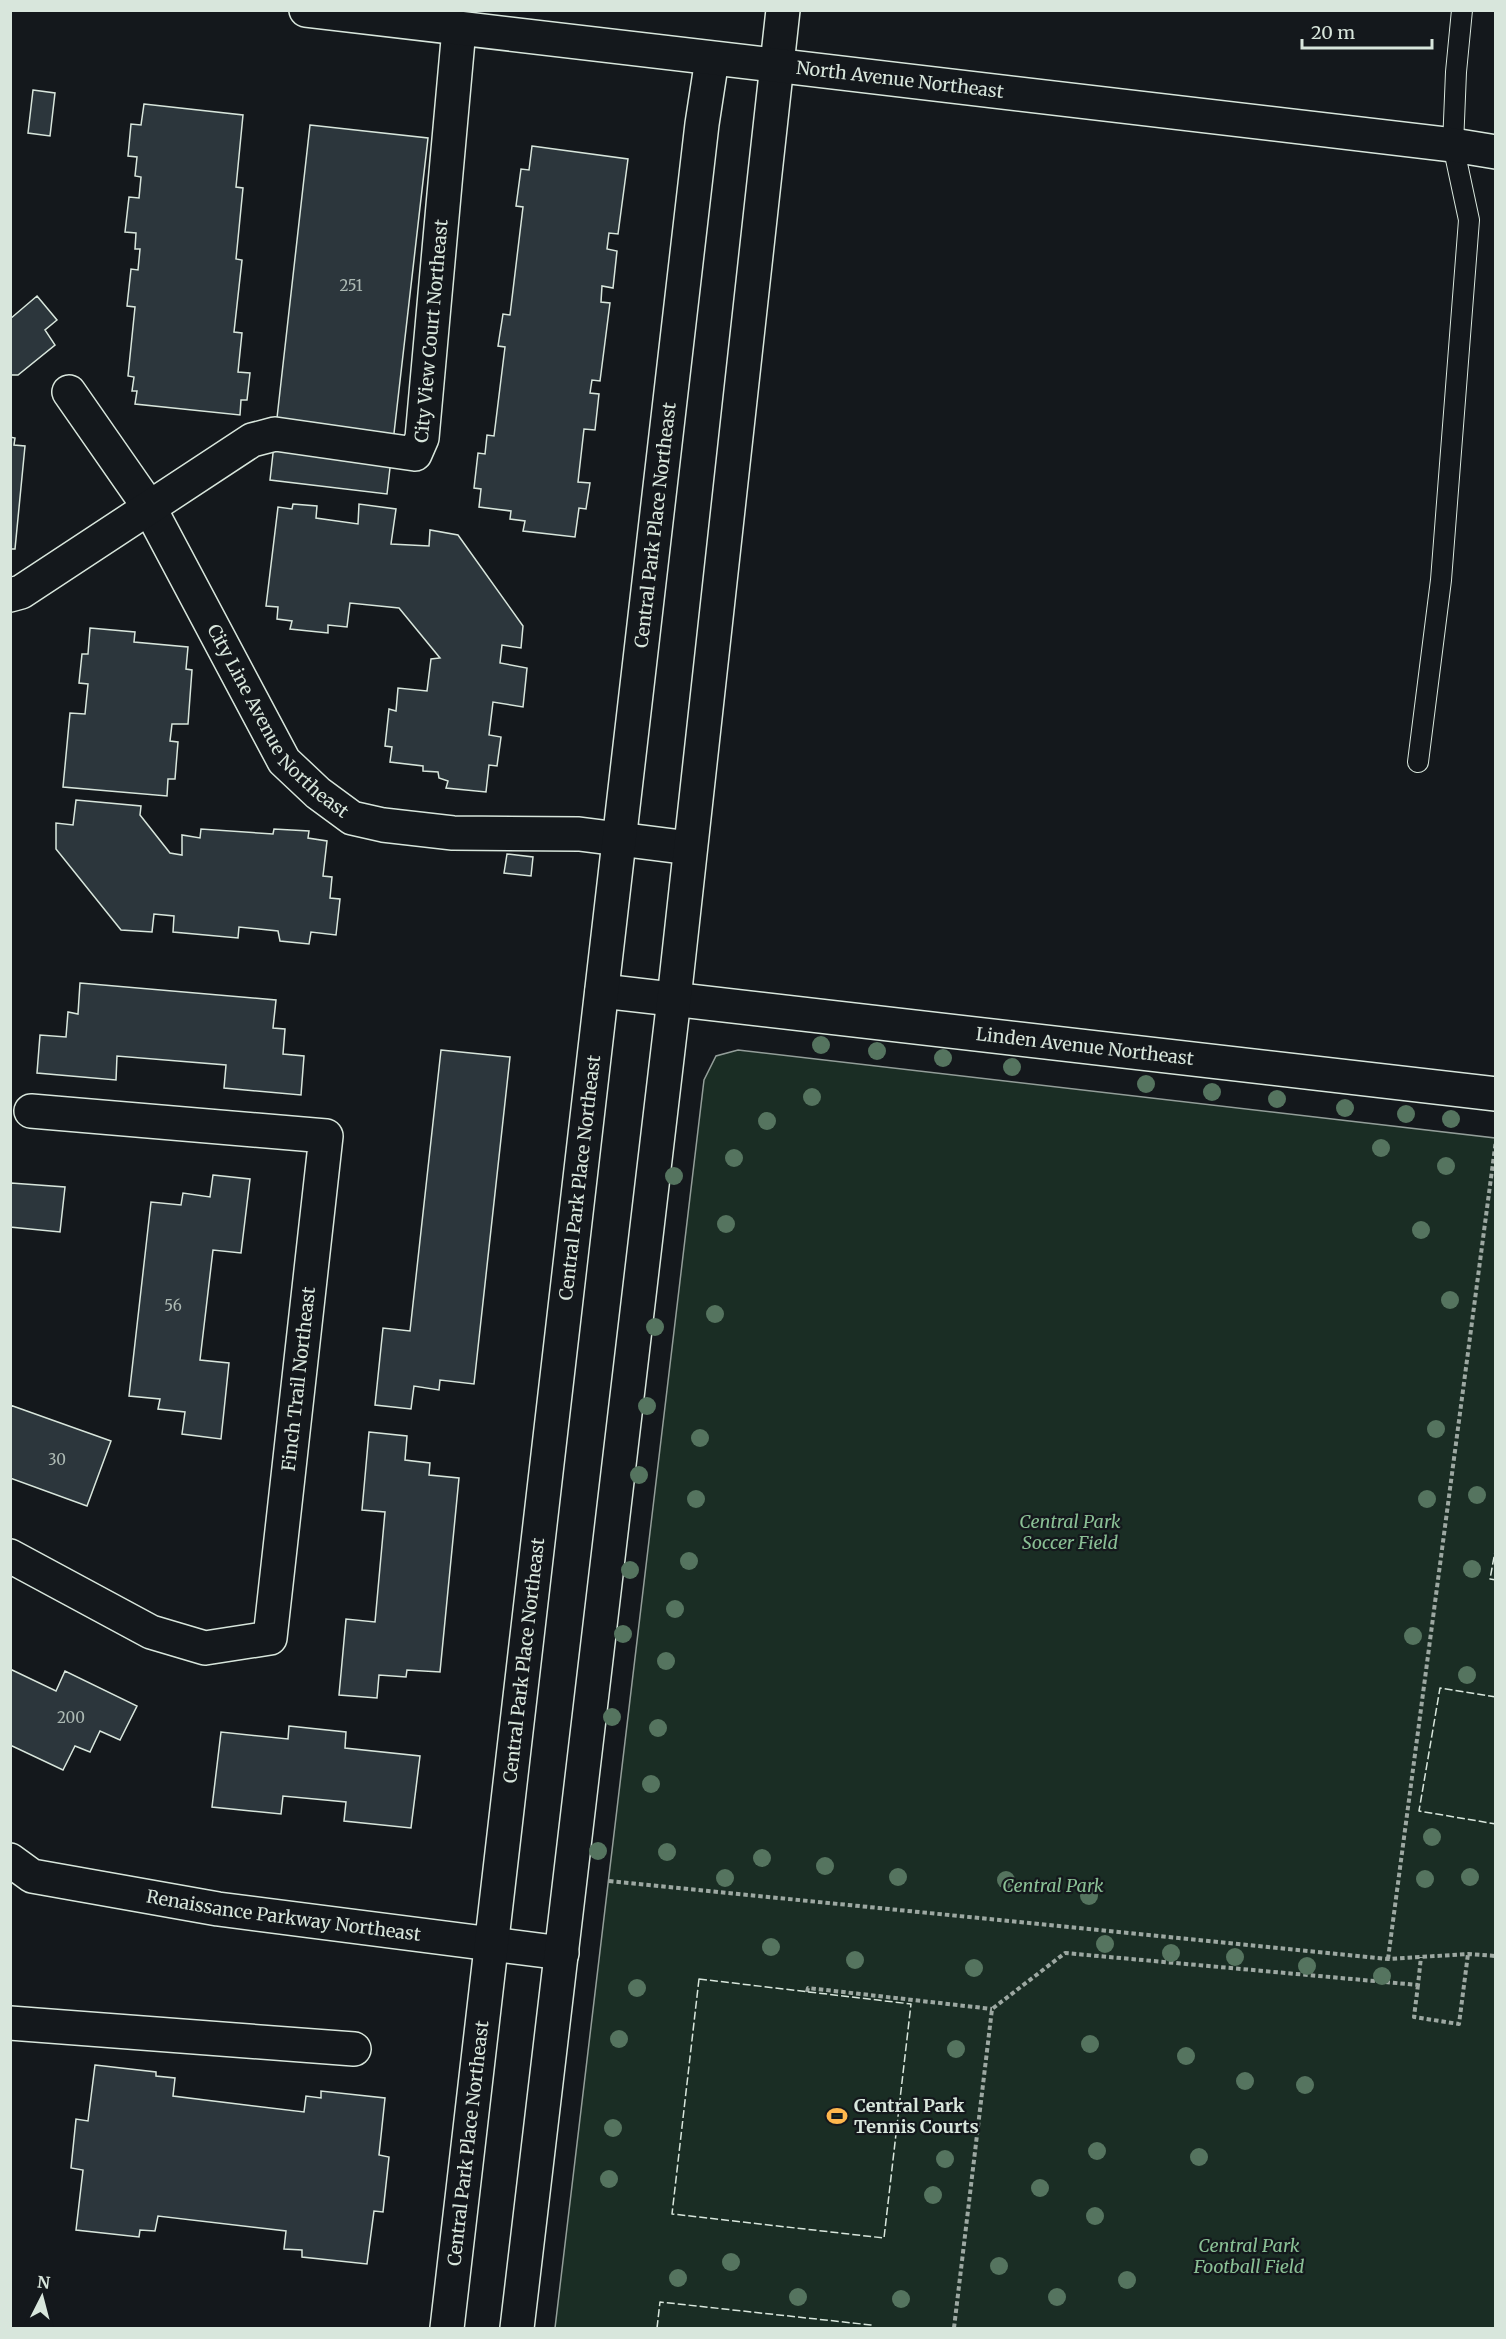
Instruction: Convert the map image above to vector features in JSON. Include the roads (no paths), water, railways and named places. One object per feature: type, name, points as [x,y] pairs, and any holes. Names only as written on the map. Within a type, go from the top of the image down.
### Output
[{"type":"street","name":"North Avenue Northeast","points":[[306,10],[1453,145],[1496,152]]},
{"type":"street","points":[[517,2328],[674,999],[771,137],[783,10]]},
{"type":"street","name":"City View Court Northeast","points":[[149,507],[252,440],[275,434],[415,454],[423,438],[459,29]]},
{"type":"street","name":"Central Park Place Northeast","points":[[447,2328],[621,840],[702,124],[712,59]]},
{"type":"street","name":"City Line Avenue Northeast","points":[[69,392],[149,507],[284,761],[318,792],[352,818],[383,825],[453,833],[579,834],[690,848]]},
{"type":"street","points":[[10,595],[21,592],[149,507]]},
{"type":"street","points":[[602,991],[674,999]]},
{"type":"street","name":"Linden Avenue Northeast","points":[[674,999],[1496,1094]]},
{"type":"street","name":"Finch Trail Northeast","points":[[10,1556],[151,1632],[205,1648],[270,1638],[326,1136],[31,1111]]},
{"type":"street","name":"Renaissance Parkway Northeast","points":[[10,1860],[32,1876],[218,1909],[562,1953]]},
{"type":"street","points":[[10,2024],[354,2049]]},
{"type":"lane","points":[[1418,762],[1441,580],[1469,220],[1453,145],[1456,72],[1462,10]]},
{"type":"place","name":"Central Park Tennis Courts","points":[[837,2116]]},
{"type":"park label","name":"Central Park Soccer Field","points":[[1070,1532]]},
{"type":"park label","name":"Central Park","points":[[1053,1886]]},
{"type":"park label","name":"Central Park Football Field","points":[[1249,2256]]}]
